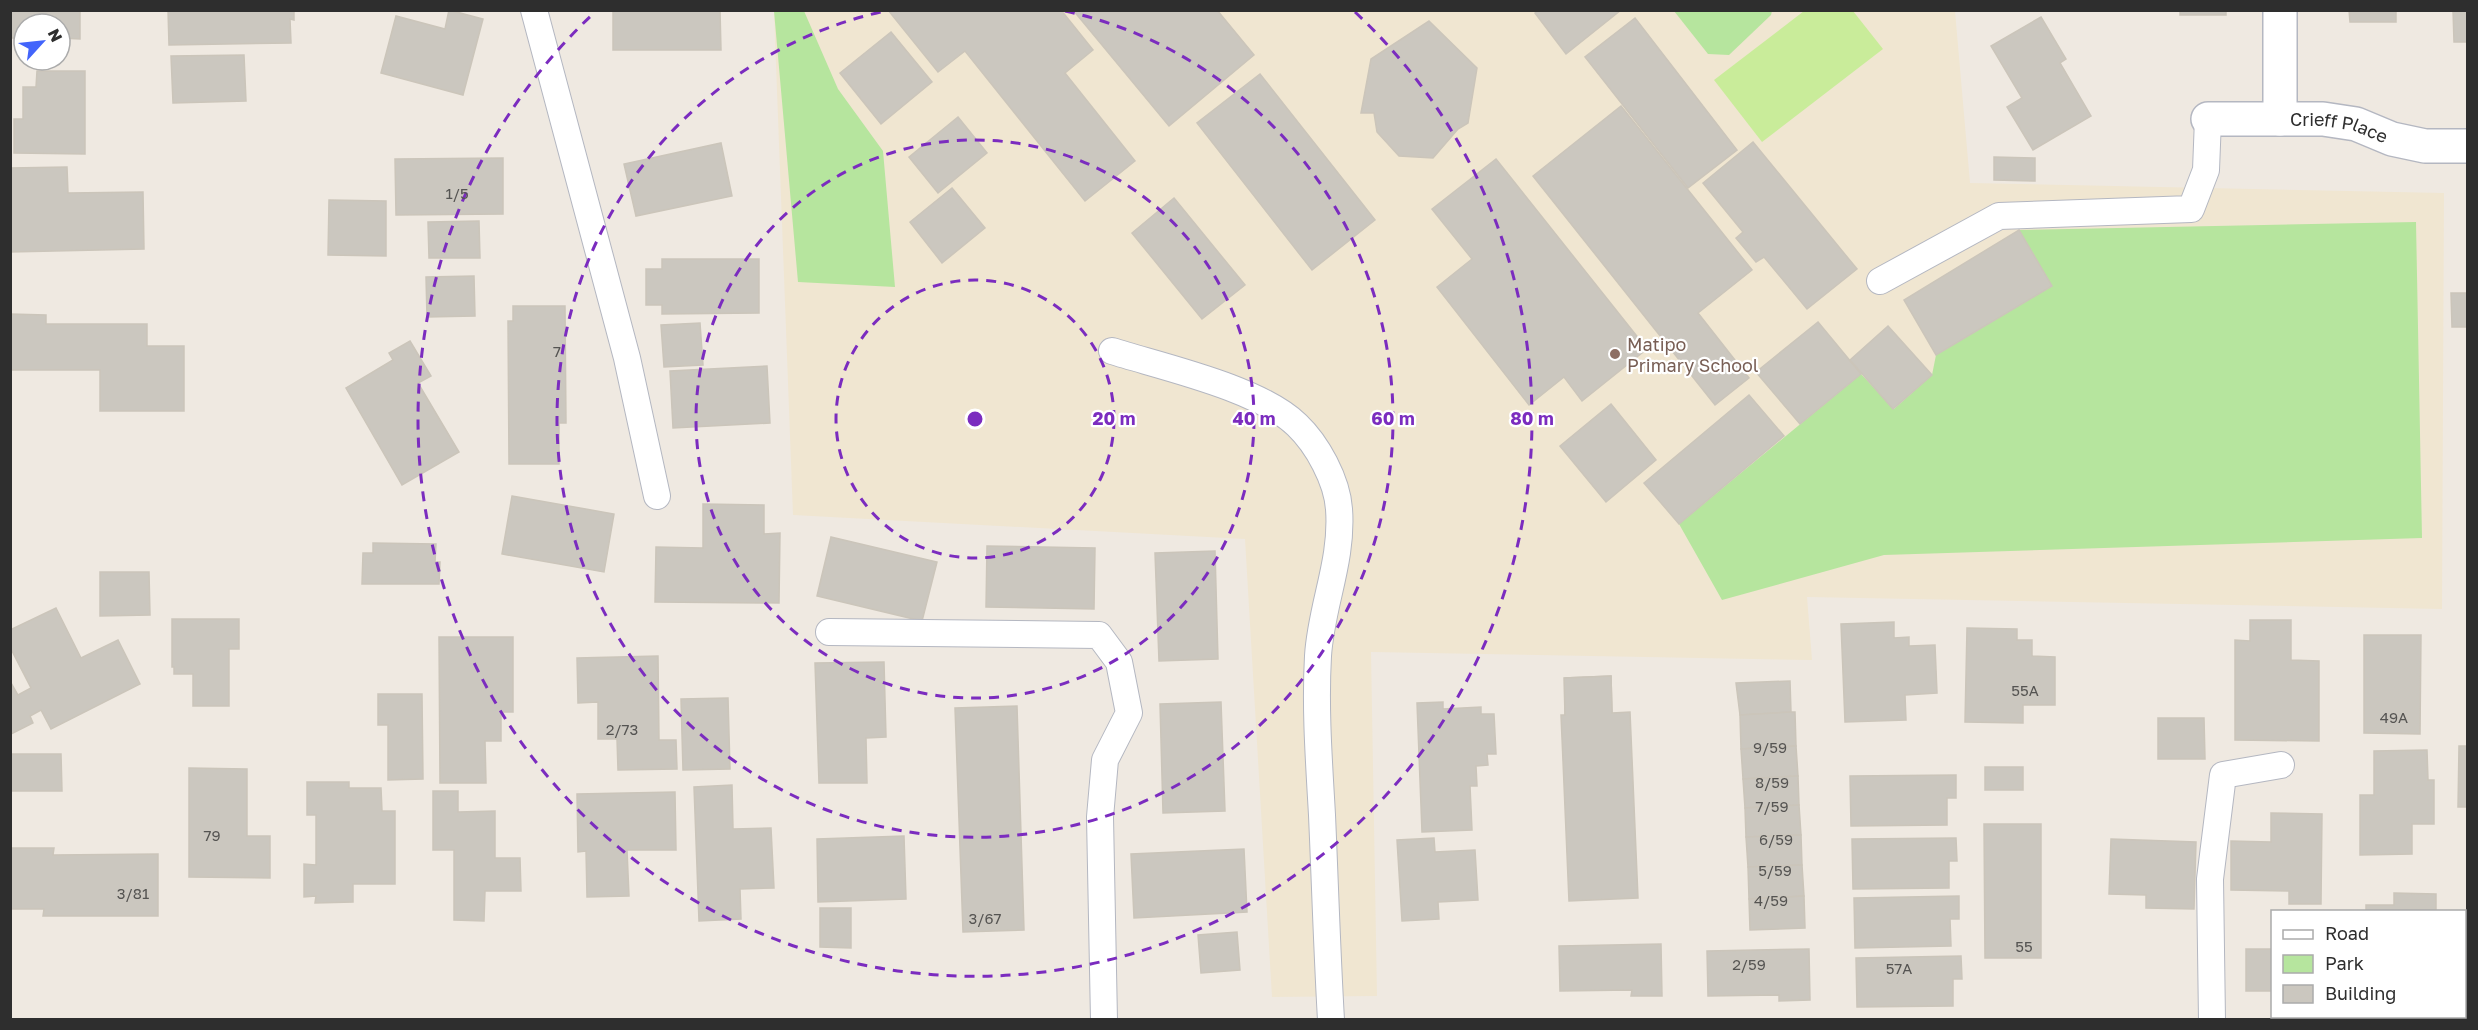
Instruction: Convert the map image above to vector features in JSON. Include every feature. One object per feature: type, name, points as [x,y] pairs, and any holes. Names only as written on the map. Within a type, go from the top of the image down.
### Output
[{"type":"street","points":[[2280,10],[2280,119]]},
{"type":"street","name":"Crieff Place","points":[[2208,119],[2323,119],[2356,124],[2392,139],[2425,146],[2468,146]]},
{"type":"lane","points":[[534,10],[627,358],[657,496]]},
{"type":"lane","points":[[1880,282],[1999,216],[2191,209],[2206,170],[2208,119]]},
{"type":"lane","points":[[1112,351],[1235,390],[1265,403],[1297,424],[1317,450],[1330,477],[1339,506],[1339,535],[1336,568],[1325,607],[1318,654],[1317,710],[1331,1020]]},
{"type":"lane","points":[[829,632],[1099,635],[1119,662],[1129,713],[1105,760],[1100,816],[1104,1020]]},
{"type":"lane","points":[[2212,1020],[2210,879],[2223,775],[2281,765]]},
{"type":"shaded area","name":"Matipo Primary School","points":[[774,11],[1955,11],[1970,183],[2444,193],[2442,609],[1807,597],[1812,660],[1371,652],[1377,996],[1272,997],[1245,539],[793,515]]},
{"type":"green space","points":[[774,11],[804,11],[838,89],[883,151],[895,287],[798,282]]},
{"type":"green space","points":[[1674,11],[1772,11],[1771,15],[1729,55],[1708,54]]},
{"type":"green space","points":[[1804,11],[1853,11],[1883,49],[1762,142],[1714,80]]},
{"type":"green space","points":[[2416,222],[2422,538],[1884,555],[1722,600],[1679,524],[1861,374],[1894,409],[1932,375],[1936,355],[2051,285],[2019,230]]},
{"type":"building","points":[[10,10],[80,10],[80,39],[72,39],[72,12],[12,12],[12,38],[10,38]]},
{"type":"building","points":[[168,10],[294,10],[294,20],[290,19],[291,43],[169,45]]},
{"type":"building","points":[[449,10],[483,19],[463,95],[381,73],[396,16],[445,29]]},
{"type":"building","points":[[613,10],[720,10],[721,50],[613,50]]},
{"type":"building","points":[[888,10],[1061,10],[1093,50],[1065,73],[1135,161],[1085,201],[965,51],[938,72]]},
{"type":"building","points":[[1073,10],[1217,10],[1254,55],[1169,126]]},
{"type":"building","points":[[1538,10],[1621,10],[1566,54],[1535,13]]},
{"type":"building","points":[[2180,10],[2226,10],[2226,15],[2180,15]]},
{"type":"building","points":[[2349,10],[2396,10],[2396,22],[2350,22]]},
{"type":"building","points":[[2453,10],[2468,10],[2468,42],[2454,42]]},
{"type":"building","points":[[2041,17],[2066,59],[2060,63],[2091,116],[2033,150],[2007,107],[2022,98],[1991,46]]},
{"type":"building","points":[[1635,18],[1737,150],[1688,188],[1585,57]]},
{"type":"building","points":[[1429,21],[1477,68],[1468,123],[1458,129],[1433,158],[1399,156],[1377,132],[1374,113],[1361,113],[1371,59]]},
{"type":"building","points":[[891,32],[932,82],[881,124],[840,73]]},
{"type":"building","points":[[244,55],[246,101],[173,103],[171,56]]},
{"type":"building","points":[[85,71],[85,154],[14,153],[14,119],[23,119],[23,87],[36,87],[37,72]]},
{"type":"building","points":[[1260,74],[1375,220],[1312,270],[1197,123]]},
{"type":"building","points":[[1621,106],[1752,270],[1698,313],[1749,378],[1715,405],[1533,176]]},
{"type":"building","points":[[958,117],[987,153],[938,193],[909,157]]},
{"type":"building","points":[[1753,142],[1857,269],[1807,309],[1764,257],[1756,262],[1736,238],[1743,232],[1703,183]]},
{"type":"building","points":[[721,143],[732,196],[636,216],[624,164]]},
{"type":"building","points":[[1994,157],[2035,158],[2035,181],[1994,180]]},
{"type":"building","points":[[503,158],[503,214],[396,215],[395,159]]},
{"type":"building","points":[[1496,159],[1647,349],[1582,401],[1564,377],[1529,405],[1437,287],[1472,259],[1432,209]]},
{"type":"building","points":[[67,167],[68,193],[143,192],[144,249],[10,252],[10,168]]},
{"type":"building","points":[[952,188],[985,228],[942,263],[910,222]]},
{"type":"building","points":[[1174,198],[1245,285],[1202,319],[1132,233]]},
{"type":"building","points":[[329,200],[386,201],[386,256],[328,255]]},
{"type":"building","points":[[479,221],[480,258],[429,258],[428,222]]},
{"type":"building","points":[[2019,230],[2052,286],[1936,355],[1904,300]]},
{"type":"building","points":[[662,259],[759,259],[759,313],[662,314],[662,305],[646,305],[646,269],[662,269]]},
{"type":"building","points":[[474,276],[475,316],[427,317],[426,277]]},
{"type":"building","points":[[2451,293],[2468,293],[2468,327],[2452,327]]},
{"type":"building","points":[[513,306],[565,306],[566,423],[559,423],[559,464],[509,464],[508,321],[513,321]]},
{"type":"building","points":[[10,314],[46,315],[46,324],[147,324],[147,346],[184,346],[184,411],[100,411],[100,370],[10,370]]},
{"type":"building","points":[[1818,322],[1861,374],[1800,424],[1756,372]]},
{"type":"building","points":[[700,323],[703,365],[664,367],[661,325]]},
{"type":"building","points":[[1888,326],[1932,375],[1893,409],[1850,360]]},
{"type":"building","points":[[410,341],[431,376],[418,383],[459,452],[402,485],[346,388],[393,360],[389,353]]},
{"type":"building","points":[[767,366],[770,423],[673,428],[670,371]]},
{"type":"building","points":[[1749,395],[1784,436],[1679,524],[1644,483]]},
{"type":"building","points":[[1611,404],[1656,460],[1606,502],[1560,446]]},
{"type":"building","points":[[512,496],[614,514],[604,572],[502,554]]},
{"type":"building","points":[[703,504],[764,505],[764,534],[780,533],[779,603],[655,602],[656,547],[703,548]]},
{"type":"building","points":[[831,537],[937,562],[922,621],[817,596]]},
{"type":"building","points":[[373,543],[436,544],[435,562],[440,562],[439,584],[362,584],[363,553],[373,553]]},
{"type":"building","points":[[987,546],[1095,548],[1094,609],[986,607]]},
{"type":"building","points":[[1215,551],[1218,659],[1159,661],[1155,553]]},
{"type":"building","points":[[100,572],[149,572],[150,615],[100,616]]},
{"type":"building","points":[[56,608],[81,658],[118,640],[140,684],[51,729],[41,710],[30,716],[33,723],[11,734],[10,681],[18,695],[31,688],[10,647],[10,630]]},
{"type":"building","points":[[172,619],[239,619],[239,649],[229,649],[229,706],[193,706],[193,674],[174,674],[174,667],[172,667]]},
{"type":"building","points":[[2250,620],[2291,620],[2291,660],[2319,661],[2319,741],[2235,740],[2235,640],[2250,641]]},
{"type":"building","points":[[1894,622],[1894,638],[1909,637],[1909,646],[1935,645],[1937,693],[1905,695],[1906,720],[1845,722],[1841,624]]},
{"type":"building","points":[[1967,628],[2017,629],[2017,640],[2032,640],[2032,656],[2055,657],[2055,705],[2023,705],[2023,723],[1965,722]]},
{"type":"building","points":[[2364,635],[2421,635],[2420,734],[2364,733]]},
{"type":"building","points":[[439,637],[513,637],[513,712],[501,712],[501,741],[485,741],[486,783],[440,783]]},
{"type":"building","points":[[658,656],[659,740],[676,740],[677,769],[618,770],[617,739],[598,739],[598,702],[578,703],[577,658]]},
{"type":"building","points":[[884,662],[886,737],[866,738],[867,783],[819,783],[815,663]]},
{"type":"building","points":[[1611,676],[1612,713],[1565,715],[1565,678]]},
{"type":"building","points":[[1611,676],[1612,713],[1630,712],[1638,898],[1569,901],[1561,715],[1565,715],[1564,678]]},
{"type":"building","points":[[1790,681],[1791,712],[1740,715],[1736,683]]},
{"type":"building","points":[[378,694],[422,694],[423,779],[388,780],[388,725],[378,725]]},
{"type":"building","points":[[728,698],[730,769],[683,770],[681,699]]},
{"type":"building","points":[[1221,702],[1225,811],[1163,813],[1160,704]]},
{"type":"building","points":[[1443,702],[1443,709],[1481,707],[1481,714],[1494,714],[1496,754],[1487,754],[1488,765],[1476,766],[1477,786],[1470,786],[1472,830],[1422,832],[1417,703]]},
{"type":"building","points":[[1017,706],[1024,930],[963,932],[955,708]]},
{"type":"building","points":[[1795,712],[1796,746],[1741,749],[1740,715]]},
{"type":"building","points":[[2158,718],[2204,718],[2205,759],[2158,759]]},
{"type":"building","points":[[1796,746],[1798,776],[1743,779],[1741,749]]},
{"type":"building","points":[[2459,746],[2468,746],[2468,807],[2458,807]]},
{"type":"building","points":[[2427,750],[2428,780],[2434,780],[2434,824],[2412,824],[2412,854],[2360,855],[2360,795],[2374,795],[2374,751]]},
{"type":"building","points":[[10,754],[61,754],[62,791],[10,791]]},
{"type":"building","points":[[1985,767],[2023,767],[2023,790],[1985,790]]},
{"type":"building","points":[[189,768],[247,769],[247,836],[270,836],[270,878],[189,877]]},
{"type":"building","points":[[1956,775],[1956,798],[1947,798],[1947,825],[1851,826],[1850,776]]},
{"type":"building","points":[[1798,776],[1799,805],[1745,808],[1743,779]]},
{"type":"building","points":[[307,782],[349,782],[349,788],[381,788],[382,811],[395,811],[395,884],[353,884],[353,902],[315,903],[316,896],[304,897],[304,864],[316,865],[316,815],[307,815]]},
{"type":"building","points":[[732,785],[733,829],[771,828],[774,888],[740,889],[741,919],[699,921],[694,787]]},
{"type":"building","points":[[433,791],[458,791],[458,812],[495,811],[495,858],[520,858],[521,891],[485,891],[484,921],[454,920],[454,850],[433,850]]},
{"type":"building","points":[[675,792],[676,850],[627,850],[629,896],[587,897],[586,851],[578,852],[577,794]]},
{"type":"building","points":[[1799,805],[1801,835],[1746,837],[1745,808]]},
{"type":"building","points":[[2271,813],[2322,814],[2321,904],[2289,904],[2289,891],[2231,890],[2231,841],[2271,842]]},
{"type":"building","points":[[1984,824],[2041,824],[2041,958],[1985,958]]},
{"type":"building","points":[[1801,835],[1802,865],[1748,867],[1746,837]]},
{"type":"building","points":[[904,836],[906,899],[818,902],[817,839]]},
{"type":"building","points":[[1434,838],[1435,852],[1475,850],[1478,900],[1438,902],[1439,919],[1402,921],[1397,840]]},
{"type":"building","points":[[1956,838],[1957,861],[1949,861],[1949,888],[1853,889],[1852,839]]},
{"type":"building","points":[[2111,839],[2196,842],[2194,909],[2146,908],[2146,895],[2109,894]]},
{"type":"building","points":[[10,848],[54,848],[53,855],[158,854],[158,916],[43,916],[44,909],[10,909]]},
{"type":"building","points":[[1244,849],[1247,912],[1134,918],[1131,854]]},
{"type":"building","points":[[1802,865],[1804,896],[1749,899],[1748,867]]},
{"type":"building","points":[[2394,893],[2436,894],[2436,910],[2366,910],[2366,905],[2394,905]]},
{"type":"building","points":[[1804,896],[1805,928],[1750,930],[1749,899]]},
{"type":"building","points":[[1959,896],[1959,919],[1950,919],[1951,946],[1855,948],[1854,898]]},
{"type":"building","points":[[820,908],[851,908],[851,948],[820,947]]},
{"type":"building","points":[[1237,932],[1240,970],[1201,973],[1198,935]]},
{"type":"building","points":[[1661,944],[1662,996],[1631,996],[1632,990],[1560,991],[1559,946]]},
{"type":"building","points":[[1809,949],[1810,1000],[1779,1001],[1779,995],[1708,996],[1707,951]]},
{"type":"building","points":[[2246,949],[2271,949],[2271,991],[2246,991]]},
{"type":"building","points":[[1961,956],[1962,979],[1953,979],[1953,1006],[1857,1007],[1856,958]]},
{"type":"place","name":"Matipo Primary School","points":[[1615,354]]}]
